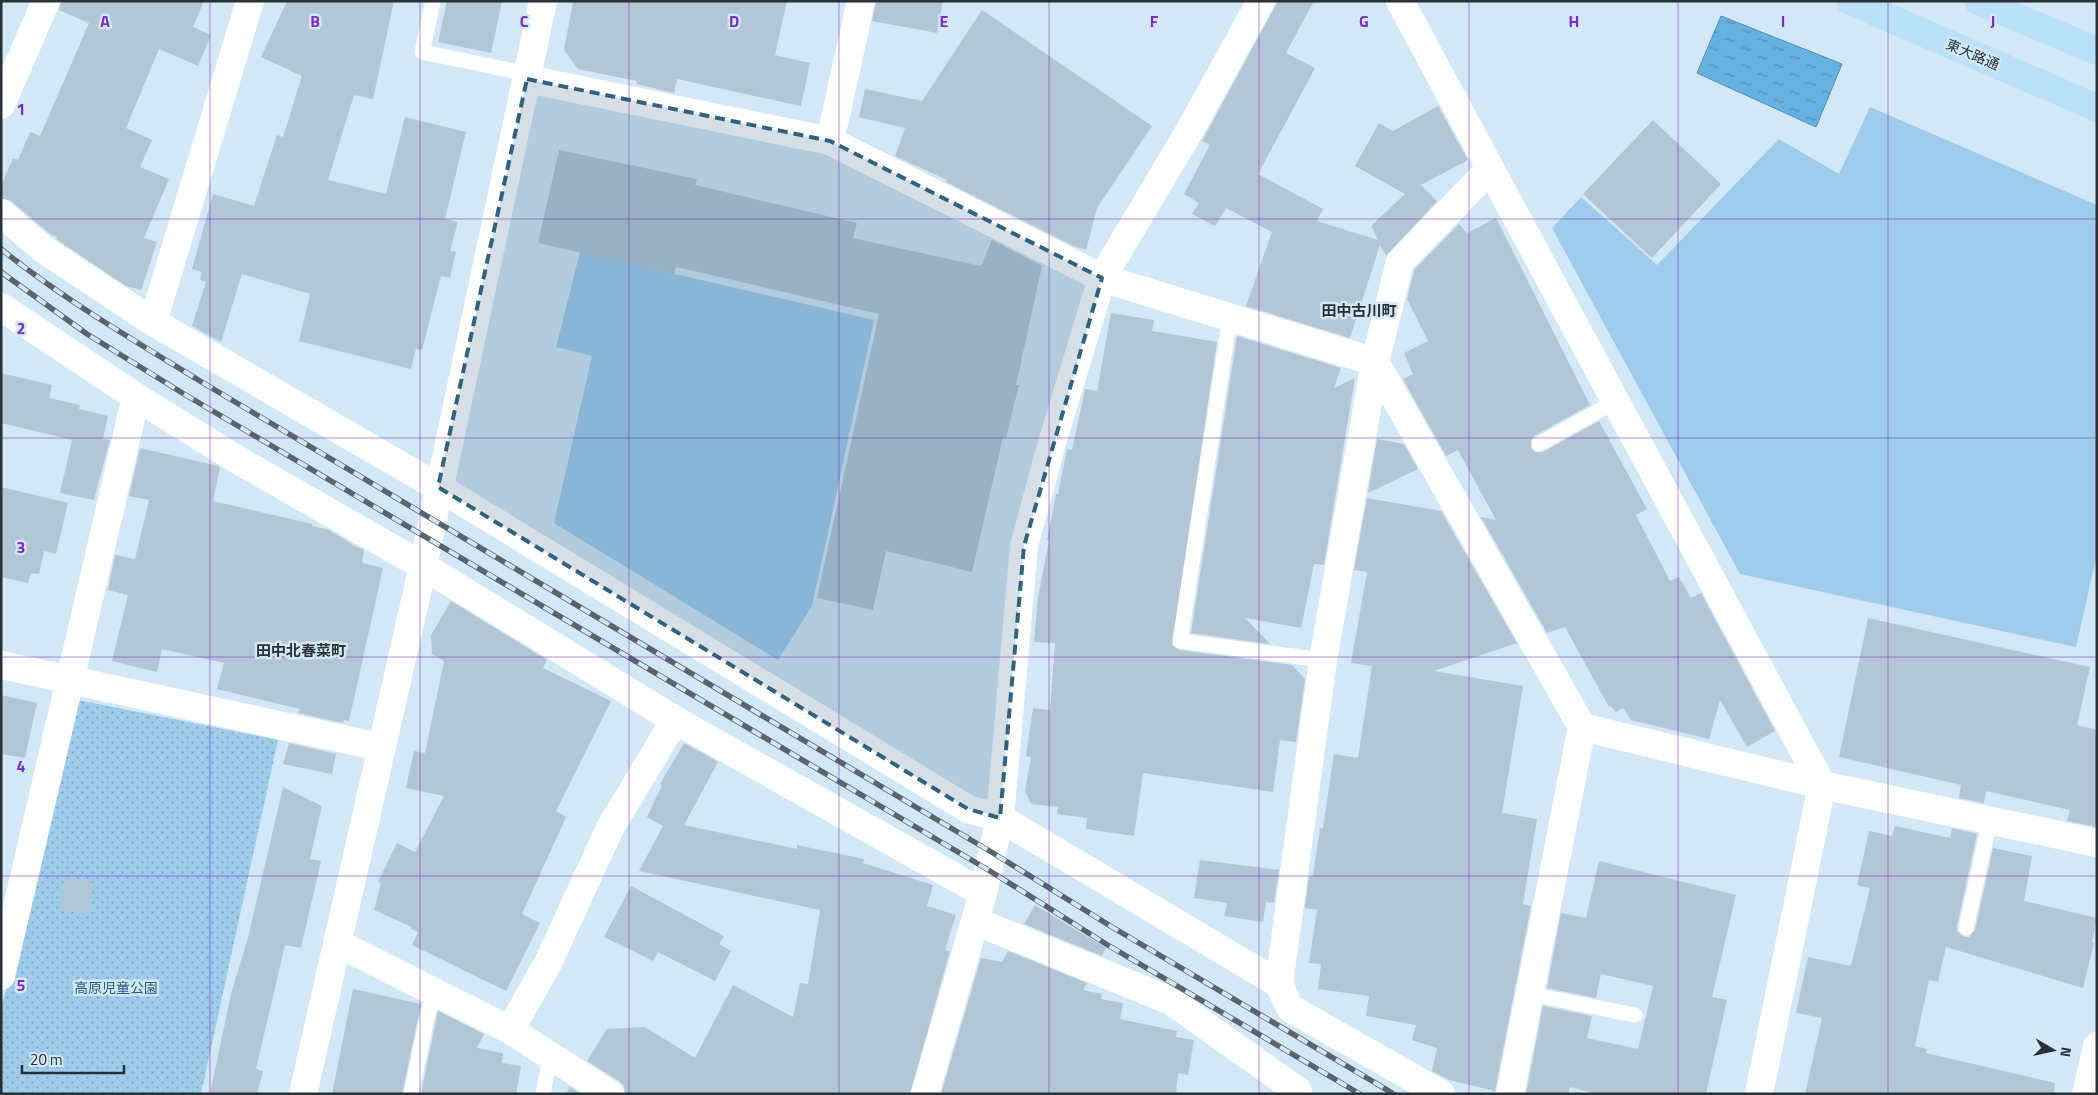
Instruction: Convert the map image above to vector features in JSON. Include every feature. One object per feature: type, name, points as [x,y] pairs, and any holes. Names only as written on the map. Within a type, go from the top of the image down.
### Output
[{"type":"main road","name":"東大路通","points":[[1850,1],[2097,108]]},
{"type":"main road","points":[[1978,1],[2097,51]]},
{"type":"street","points":[[1,105],[46,1]]},
{"type":"street","points":[[153,322],[250,1]]},
{"type":"street","points":[[303,1094],[380,747],[423,566],[438,487],[543,1]]},
{"type":"street","points":[[830,141],[860,1]]},
{"type":"street","points":[[925,1094],[983,893],[1000,818],[1024,546],[1051,446],[1102,278],[1190,130],[1261,1]]},
{"type":"street","points":[[1400,1],[1822,785],[1759,1094]]},
{"type":"street","points":[[528,76],[830,141],[1102,278],[1375,362],[1582,727],[1510,1094]]},
{"type":"street","points":[[1441,1094],[1290,1008],[1279,984],[1324,660],[1375,362],[1400,262],[1490,170]]},
{"type":"street","points":[[1,213],[43,249],[153,322],[438,487],[968,809],[1000,818],[1279,984]]},
{"type":"street","points":[[1,307],[136,397],[238,460],[423,566],[675,720],[983,893]]},
{"type":"street","points":[[1,976],[136,397]]},
{"type":"street","points":[[1,665],[380,747]]},
{"type":"street","points":[[510,1030],[548,962],[610,828],[675,720]]},
{"type":"street","points":[[1582,727],[1822,785],[2097,842]]},
{"type":"street","points":[[975,921],[1171,1001],[1300,1093]]},
{"type":"street","points":[[337,943],[510,1030],[610,1094]]},
{"type":"street","points":[[2091,1083],[2097,1046]]},
{"type":"lane","points":[[432,1],[422,52],[528,76]]},
{"type":"lane","points":[[1230,317],[1180,641],[1324,660]]},
{"type":"lane","points":[[1539,444],[1615,402]]},
{"type":"lane","points":[[1966,928],[1990,820]]},
{"type":"lane","points":[[411,1094],[433,990]]},
{"type":"lane","points":[[1530,994],[1635,1015]]},
{"type":"lane","points":[[543,1094],[550,1057]]},
{"type":"highlighted area","points":[[527,79],[830,141],[1102,278],[1024,546],[1000,818],[968,809],[438,487]]},
{"type":"green space","points":[[1870,107],[2097,205],[2097,554],[2076,647],[1740,574],[1552,228],[1581,197],[1657,265],[1779,139],[1839,174]]},
{"type":"green space","points":[[580,252],[874,320],[812,606],[778,660],[554,523],[592,356],[556,347]]},
{"type":"green space","name":"高原児童公園","points":[[73,699],[278,740],[201,1094],[1,1094],[1,1011]]},
{"type":"water","points":[[1721,16],[1842,64],[1816,127],[1697,73]]},
{"type":"building","points":[[61,1],[204,1],[193,27],[211,35],[198,66],[159,49],[126,128],[152,140],[140,167],[169,179],[144,238],[157,242],[141,290],[126,286],[56,239],[57,237],[50,234],[11,201],[1,198],[1,186],[13,158],[18,160],[30,132],[40,136],[89,23],[59,10]]},
{"type":"building","points":[[287,1],[394,1],[373,99],[354,95],[328,180],[386,194],[405,117],[466,132],[445,219],[458,222],[450,251],[456,252],[450,278],[441,276],[422,350],[416,349],[411,369],[299,341],[310,294],[242,274],[221,342],[192,326],[206,282],[200,280],[202,272],[192,269],[213,194],[254,206],[277,135],[283,137],[302,76],[261,57]]},
{"type":"building","points":[[447,1],[502,1],[491,53],[438,42]]},
{"type":"building","points":[[573,1],[787,1],[775,55],[810,63],[801,106],[677,79],[674,93],[636,84],[637,81],[578,69],[564,50]]},
{"type":"building","points":[[876,1],[943,1],[937,33],[872,21]]},
{"type":"building","points":[[1278,1],[1314,1],[1286,53],[1315,68],[1258,174],[1323,209],[1317,221],[1378,240],[1371,226],[1405,194],[1355,166],[1379,123],[1393,131],[1438,106],[1468,160],[1421,185],[1437,201],[1386,256],[1380,245],[1350,338],[1246,306],[1272,232],[1226,208],[1215,226],[1192,214],[1199,203],[1184,194],[1210,145],[1202,141]]},
{"type":"building","points":[[982,10],[1152,126],[1097,208],[1086,250],[1074,246],[946,182],[947,180],[895,156],[905,128],[859,117],[865,89],[922,101]]},
{"type":"building","points":[[1653,120],[1721,184],[1652,258],[1583,194]]},
{"type":"building","points":[[559,150],[697,179],[695,185],[857,223],[853,238],[981,266],[992,240],[1042,266],[1016,385],[1019,385],[1006,438],[1003,437],[972,572],[886,551],[873,610],[817,598],[879,314],[676,267],[674,274],[538,243]]},
{"type":"building","points":[[1496,218],[1590,405],[1534,436],[1531,440],[1531,448],[1535,452],[1543,452],[1599,421],[1647,509],[1636,515],[1670,581],[1679,577],[1691,598],[1701,593],[1775,731],[1747,747],[1720,700],[1709,739],[1631,720],[1623,708],[1616,712],[1611,706],[1609,707],[1565,627],[1547,633],[1481,517],[1496,520],[1458,450],[1446,456],[1403,379],[1413,374],[1404,353],[1428,341],[1407,299],[1414,270],[1459,224],[1467,233]]},
{"type":"building","points":[[1111,313],[1154,320],[1152,331],[1217,342],[1172,645],[1179,650],[1292,665],[1305,679],[1296,742],[1280,740],[1273,792],[1143,773],[1134,836],[1086,829],[1087,818],[1057,814],[1058,807],[1031,804],[1025,791],[1031,757],[1026,756],[1033,708],[1050,710],[1055,643],[1034,642],[1038,598],[1049,540],[1047,540],[1067,449],[1072,450],[1085,389],[1097,391]]},
{"type":"building","points":[[1237,336],[1341,368],[1334,388],[1355,378],[1324,565],[1314,564],[1301,628],[1245,618],[1270,644],[1191,633]]},
{"type":"building","points":[[1,373],[52,385],[49,398],[80,405],[79,409],[108,416],[103,439],[110,440],[94,500],[60,493],[72,440],[1,423]]},
{"type":"building","points":[[1377,439],[1404,444],[1418,469],[1368,493]]},
{"type":"building","points":[[140,448],[218,466],[220,468],[213,501],[312,524],[312,526],[329,530],[352,545],[364,550],[362,563],[383,568],[349,721],[344,720],[343,723],[298,713],[300,709],[217,689],[224,663],[162,649],[157,672],[112,661],[128,595],[108,590],[115,555],[135,559],[149,500],[129,496]]},
{"type":"building","points":[[1,487],[68,503],[56,554],[44,551],[39,574],[31,573],[28,583],[1,577]]},
{"type":"building","points":[[1367,498],[1441,511],[1517,643],[1434,671],[1523,686],[1502,813],[1537,819],[1523,904],[1531,906],[1495,1091],[1449,1080],[1432,1071],[1437,1048],[1412,1040],[1416,1025],[1366,1016],[1369,996],[1318,989],[1321,964],[1309,963],[1317,910],[1305,908],[1309,876],[1313,876],[1320,828],[1323,828],[1334,754],[1358,758],[1372,666],[1351,663],[1367,572],[1354,570]]},
{"type":"building","points":[[451,601],[547,660],[543,668],[611,701],[556,811],[566,817],[522,914],[540,923],[506,991],[412,945],[418,932],[411,929],[412,927],[374,910],[381,883],[378,882],[397,843],[415,852],[444,796],[406,788],[414,751],[425,753],[444,661],[432,654],[431,635]]},
{"type":"building","points":[[1868,618],[2090,667],[2077,725],[2097,730],[2097,827],[2067,821],[2070,810],[1986,791],[1984,803],[1959,798],[1961,785],[1839,757]]},
{"type":"building","points":[[1,695],[37,703],[25,758],[1,754]]},
{"type":"building","points":[[289,743],[336,754],[332,774],[283,764]]},
{"type":"building","points":[[684,743],[718,762],[684,825],[797,849],[797,845],[864,859],[863,863],[933,885],[927,906],[956,915],[945,950],[950,951],[910,1094],[625,1094],[624,1086],[619,1081],[587,1061],[607,1029],[645,1027],[695,1058],[733,985],[793,1017],[800,983],[808,984],[820,910],[639,871],[663,826],[647,817],[662,785],[660,784]]},
{"type":"building","points":[[283,787],[322,806],[310,859],[321,861],[301,948],[285,945],[256,1069],[263,1071],[257,1094],[210,1094],[231,994],[248,938]]},
{"type":"building","points":[[1895,826],[1950,838],[1952,828],[1977,834],[1957,926],[1957,931],[1964,937],[1969,937],[1975,930],[1993,848],[2032,856],[2024,901],[2097,918],[2092,942],[2094,943],[2083,988],[1946,947],[1938,982],[1929,980],[1915,1046],[1927,1049],[1926,1053],[2055,1083],[2054,1094],[1805,1094],[1822,1018],[1796,1013],[1808,957],[1851,966],[1870,888],[1857,885],[1869,831],[1892,836]]},
{"type":"building","points":[[1200,860],[1279,870],[1274,903],[1266,902],[1263,922],[1224,916],[1227,903],[1194,898]]},
{"type":"building","points":[[1599,861],[1736,895],[1712,997],[1727,1000],[1706,1094],[1598,1094],[1570,1087],[1568,1094],[1526,1094],[1543,1006],[1592,1016],[1587,1038],[1638,1049],[1653,986],[1601,974],[1596,998],[1547,988],[1561,913],[1586,918]]},
{"type":"building","points":[[65,877],[94,883],[88,915],[58,908]]},
{"type":"building","points":[[631,886],[724,936],[719,944],[731,951],[715,981],[658,952],[653,961],[604,937]]},
{"type":"building","points":[[1035,905],[1106,948],[1102,956],[1024,924]]},
{"type":"building","points":[[1008,951],[1087,983],[1083,990],[1102,994],[1101,999],[1123,1003],[1120,1019],[1177,1031],[1176,1037],[1194,1040],[1188,1075],[1178,1073],[1176,1094],[941,1094],[981,958],[1002,962]]},
{"type":"building","points":[[353,989],[421,1004],[402,1094],[332,1094]]},
{"type":"building","points":[[438,1011],[484,1034],[477,1048],[503,1053],[502,1063],[521,1066],[516,1094],[421,1094]]},
{"type":"building","points":[[570,1087],[581,1094],[566,1094]]},
{"type":"railway","points":[[1,249],[73,302],[200,381],[1394,1094]]},
{"type":"railway","points":[[1,272],[87,334],[184,394],[990,871],[1106,944],[1360,1094]]},
{"type":"district","name":"田中古川町","points":[[1359,310]]},
{"type":"district","name":"田中北春菜町","points":[[301,650]]}]
